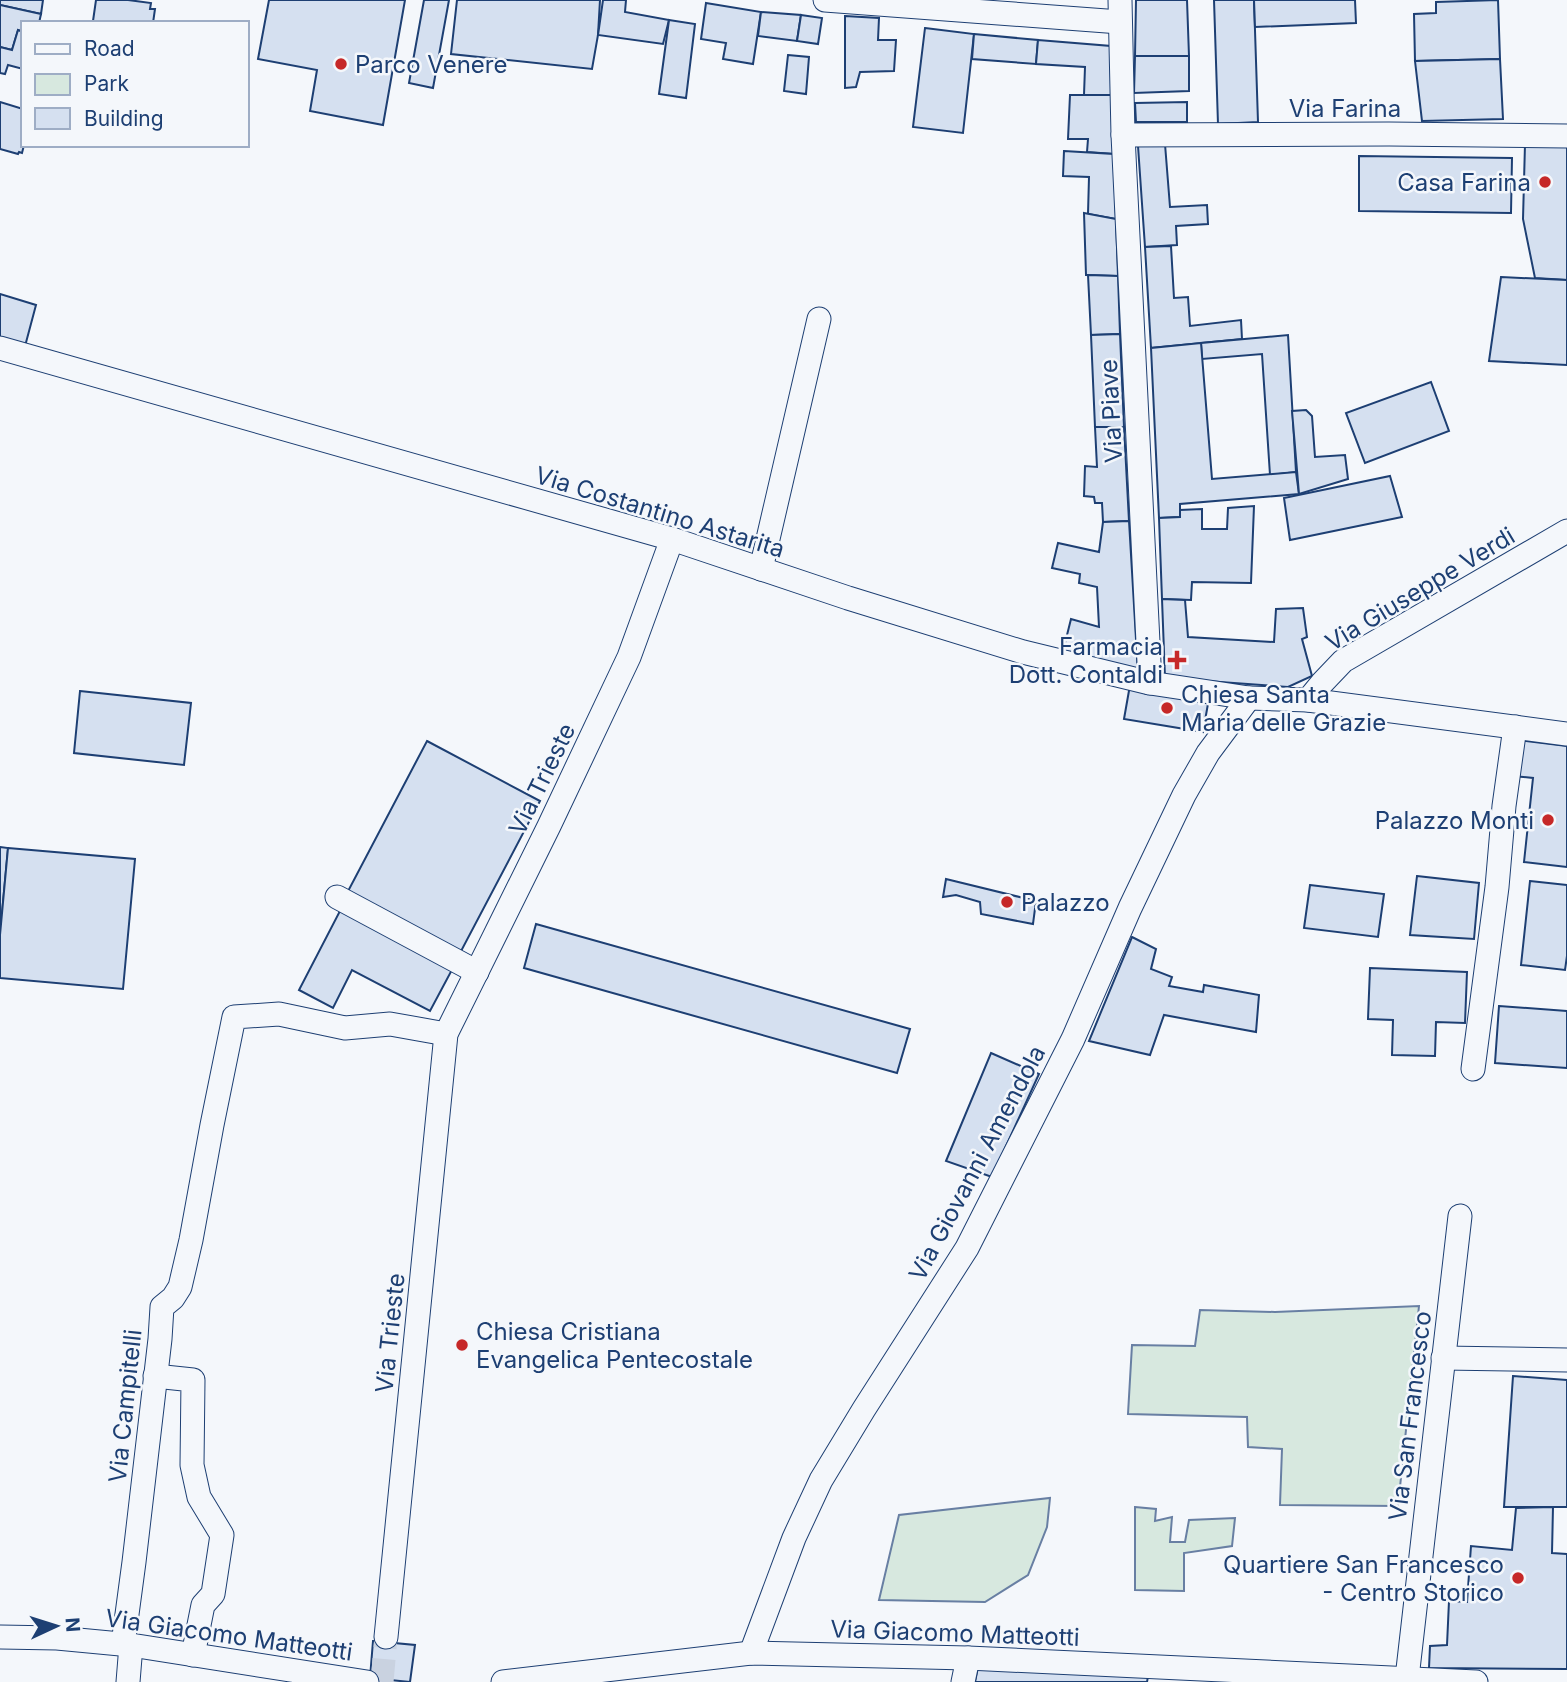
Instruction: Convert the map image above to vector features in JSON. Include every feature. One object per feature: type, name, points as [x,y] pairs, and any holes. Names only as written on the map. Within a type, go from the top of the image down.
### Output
[{"type":"street","points":[[825,0],[1120,11]]},
{"type":"street","name":"Via Piave","points":[[1120,11],[1123,135],[1150,683]]},
{"type":"street","name":"Via Farina","points":[[1123,135],[1567,136]]},
{"type":"street","points":[[761,569],[819,319]]},
{"type":"street","name":"Via Costantino Astarita","points":[[0,348],[672,539],[848,598],[1023,652],[1150,683],[1249,698],[1308,700],[1567,734]]},
{"type":"street","name":"Via Giuseppe Verdi","points":[[1308,700],[1343,661],[1567,531]]},
{"type":"street","name":"Via Trieste","points":[[386,1637],[446,1034],[629,657],[672,539]]},
{"type":"street","name":"Via Giovanni Amendola","points":[[751,1653],[794,1538],[821,1479],[967,1248],[1073,1039],[1130,908],[1184,795],[1208,753],[1249,698]]},
{"type":"street","points":[[1473,1069],[1497,887],[1514,727]]},
{"type":"street","points":[[337,897],[477,972]]},
{"type":"street","name":"Via Campitelli","points":[[128,1682],[127,1644],[134,1562],[162,1307],[173,1298],[180,1287],[234,1017],[279,1014],[345,1028],[390,1024],[446,1034]]},
{"type":"street","name":"Via San Francesco","points":[[1407,1678],[1460,1216]]},
{"type":"street","points":[[1443,1358],[1567,1360]]},
{"type":"street","points":[[155,1376],[193,1380],[192,1465],[199,1497],[222,1535],[213,1594],[203,1605],[194,1654]]},
{"type":"street","name":"Via Giacomo Matteotti","points":[[0,1637],[57,1638],[127,1644],[367,1682]]},
{"type":"street","name":"Via Giacomo Matteotti","points":[[503,1682],[751,1653],[968,1658],[1407,1678]]},
{"type":"street","points":[[962,1682],[968,1658]]},
{"type":"street","points":[[1407,1678],[1476,1682]]},
{"type":"green space","points":[[1419,1306],[1398,1506],[1280,1505],[1282,1449],[1248,1447],[1247,1417],[1128,1414],[1132,1345],[1195,1346],[1200,1310],[1275,1312]]},
{"type":"green space","points":[[1050,1498],[1047,1527],[1028,1575],[985,1602],[879,1600],[899,1515]]},
{"type":"green space","points":[[1135,1507],[1156,1509],[1155,1521],[1172,1517],[1170,1542],[1185,1542],[1189,1520],[1235,1518],[1232,1546],[1184,1553],[1184,1591],[1135,1590]]},
{"type":"building","points":[[0,0],[43,0],[41,14],[0,5]]},
{"type":"building","points":[[96,0],[151,3],[150,9],[155,9],[153,21],[93,21]]},
{"type":"building","name":"Parco Venere","points":[[269,0],[405,0],[383,125],[310,111],[317,70],[258,59]]},
{"type":"building","points":[[424,0],[449,0],[433,88],[409,83]]},
{"type":"building","points":[[457,0],[600,0],[592,69],[451,54]]},
{"type":"building","points":[[603,0],[626,0],[625,12],[669,20],[663,44],[598,35]]},
{"type":"building","points":[[1136,0],[1187,0],[1189,56],[1135,56]]},
{"type":"building","points":[[1214,0],[1254,0],[1258,122],[1218,124]]},
{"type":"building","points":[[1254,0],[1355,0],[1356,23],[1255,27]]},
{"type":"building","points":[[1498,0],[1500,59],[1415,61],[1414,14],[1436,13],[1436,2]]},
{"type":"building","points":[[706,3],[761,12],[753,64],[723,59],[726,43],[701,39]]},
{"type":"building","points":[[0,5],[41,14],[39,21],[21,21],[21,31],[18,30],[12,50],[0,47]]},
{"type":"building","points":[[761,12],[801,15],[797,41],[758,36]]},
{"type":"building","points":[[801,15],[822,18],[818,44],[797,41]]},
{"type":"building","points":[[845,16],[879,18],[878,40],[896,40],[894,71],[860,72],[856,87],[845,88]]},
{"type":"building","points":[[669,20],[695,24],[686,98],[659,94]]},
{"type":"building","points":[[925,28],[974,34],[963,133],[913,127]]},
{"type":"building","points":[[18,30],[21,31],[21,68],[8,65],[5,74],[0,73],[0,47],[12,50]]},
{"type":"building","points":[[974,34],[1038,40],[1036,64],[972,59]]},
{"type":"building","points":[[1038,40],[1111,46],[1112,95],[1084,95],[1085,67],[1036,64]]},
{"type":"building","points":[[788,55],[809,57],[806,94],[784,91]]},
{"type":"building","points":[[1135,56],[1189,56],[1189,91],[1134,93]]},
{"type":"building","points":[[1500,59],[1503,119],[1422,121],[1415,61]]},
{"type":"building","points":[[1070,95],[1112,95],[1114,154],[1087,152],[1088,139],[1068,139]]},
{"type":"building","points":[[0,102],[21,108],[21,147],[24,147],[22,153],[18,154],[0,149]]},
{"type":"building","points":[[1187,102],[1187,122],[1136,122],[1135,103]]},
{"type":"building","points":[[1165,144],[1170,207],[1207,205],[1208,224],[1176,226],[1177,245],[1145,247],[1138,146]]},
{"type":"building","name":"Casa Farina","points":[[1525,144],[1567,145],[1567,280],[1535,278],[1523,219]]},
{"type":"building","points":[[1064,151],[1114,154],[1116,219],[1088,214],[1089,177],[1063,176]]},
{"type":"building","points":[[1359,156],[1512,158],[1511,213],[1359,211]]},
{"type":"building","points":[[1084,213],[1116,219],[1118,276],[1086,275]]},
{"type":"building","points":[[1171,246],[1174,298],[1188,297],[1190,326],[1241,320],[1242,339],[1151,348],[1145,247]]},
{"type":"building","points":[[1088,275],[1118,276],[1120,334],[1091,335]]},
{"type":"building","points":[[1501,277],[1567,280],[1567,365],[1489,361]]},
{"type":"building","points":[[0,294],[36,305],[24,350],[0,343]]},
{"type":"building","points":[[1120,334],[1124,427],[1095,427],[1091,335]]},
{"type":"building","points":[[1288,335],[1296,472],[1270,475],[1262,354],[1202,359],[1201,343]]},
{"type":"building","points":[[1201,343],[1212,479],[1296,472],[1299,494],[1180,504],[1180,517],[1159,518],[1151,348]]},
{"type":"building","points":[[1431,382],[1449,431],[1365,463],[1346,413]]},
{"type":"building","points":[[1306,410],[1312,416],[1315,457],[1345,455],[1348,479],[1299,494],[1292,411]]},
{"type":"building","points":[[1095,427],[1124,427],[1129,521],[1103,522],[1102,503],[1095,503],[1094,497],[1084,496],[1085,466],[1097,467]]},
{"type":"building","points":[[1390,476],[1402,517],[1290,540],[1284,498]]},
{"type":"building","points":[[1254,506],[1251,583],[1192,582],[1191,600],[1162,599],[1159,518],[1180,517],[1180,510],[1202,509],[1202,529],[1227,529],[1228,508]]},
{"type":"building","points":[[1129,521],[1138,673],[1063,651],[1071,619],[1099,627],[1097,587],[1079,583],[1080,574],[1052,568],[1058,543],[1099,552],[1103,522]]},
{"type":"building","points":[[1162,599],[1185,600],[1188,637],[1274,642],[1276,609],[1303,608],[1307,637],[1302,639],[1312,676],[1288,687],[1165,678]]},
{"type":"building","name":"Chiesa Santa Maria delle Grazie","points":[[1130,685],[1209,698],[1203,732],[1124,719]]},
{"type":"building","points":[[80,691],[191,703],[184,765],[74,753]]},
{"type":"building","name":"Palazzo Monti","points":[[1517,740],[1567,746],[1567,867],[1524,862],[1533,778],[1513,776]]},
{"type":"building","points":[[427,741],[540,801],[459,955],[346,895]]},
{"type":"building","points":[[0,847],[8,848],[0,935]]},
{"type":"building","points":[[8,848],[135,859],[123,989],[0,978],[0,935]]},
{"type":"building","points":[[1417,876],[1479,883],[1474,939],[1410,935]]},
{"type":"building","name":"Palazzo","points":[[946,879],[1036,901],[1033,924],[981,914],[980,902],[956,895],[943,897]]},
{"type":"building","points":[[1530,881],[1567,885],[1565,970],[1521,965]]},
{"type":"building","points":[[1310,885],[1384,894],[1378,937],[1304,928]]},
{"type":"building","points":[[342,907],[454,966],[430,1011],[352,970],[333,1008],[299,990]]},
{"type":"building","points":[[536,924],[910,1029],[897,1073],[524,968]]},
{"type":"building","points":[[1132,937],[1156,949],[1151,969],[1172,977],[1169,986],[1203,992],[1204,985],[1259,995],[1256,1032],[1164,1015],[1150,1055],[1089,1041]]},
{"type":"building","points":[[1370,968],[1467,972],[1465,1023],[1436,1022],[1435,1056],[1392,1055],[1393,1020],[1368,1019]]},
{"type":"building","points":[[1499,1006],[1567,1011],[1567,1068],[1495,1063]]},
{"type":"building","points":[[991,1053],[1039,1074],[992,1177],[946,1161]]},
{"type":"building","points":[[1513,1376],[1567,1380],[1567,1507],[1504,1507]]},
{"type":"building","name":"Quartiere San Francesco - Centro Storico","points":[[1553,1507],[1552,1553],[1567,1554],[1567,1669],[1429,1668],[1430,1646],[1447,1645],[1449,1601],[1467,1602],[1471,1546],[1512,1550],[1516,1508]]},
{"type":"building","points":[[373,1641],[415,1645],[410,1682],[370,1678]]},
{"type":"building","points":[[978,1667],[1149,1671],[1147,1682],[975,1682]]},
{"type":"tunnel","points":[[382,1682],[386,1637]]},
{"type":"place","name":"Parco Venere","points":[[341,64]]},
{"type":"place","name":"Casa Farina","points":[[1545,182]]},
{"type":"place","name":"Farmacia Dott. Contaldi","points":[[1177,660]]},
{"type":"place","name":"Chiesa Santa Maria delle Grazie","points":[[1167,708]]},
{"type":"place","name":"Palazzo Monti","points":[[1548,820]]},
{"type":"place","name":"Palazzo","points":[[1007,902]]},
{"type":"place","name":"Chiesa Cristiana Evangelica Pentecostale","points":[[462,1345]]},
{"type":"place","name":"Quartiere San Francesco - Centro Storico","points":[[1518,1578]]}]
